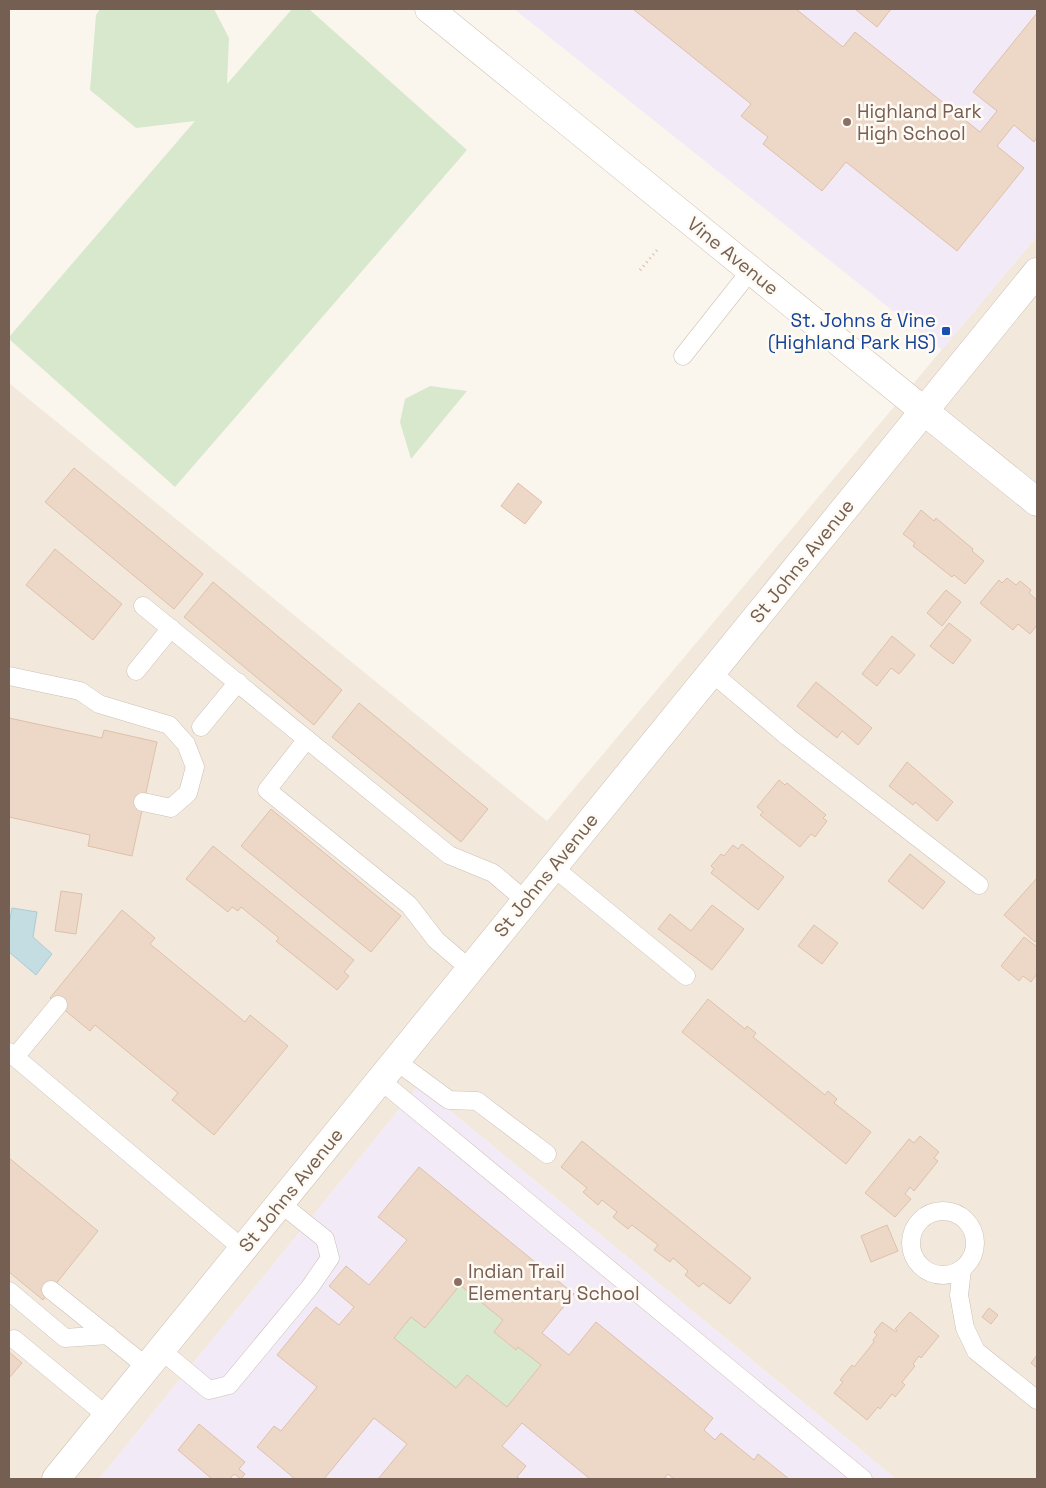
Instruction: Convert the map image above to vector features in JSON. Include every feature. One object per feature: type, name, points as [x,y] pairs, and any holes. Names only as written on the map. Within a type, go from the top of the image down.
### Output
[{"type":"street","name":"Vine Avenue","points":[[428,9],[1037,502]]},
{"type":"street","name":"St Johns Avenue","points":[[56,1479],[1037,272]]},
{"type":"lane","points":[[683,356],[751,270]]},
{"type":"lane","points":[[143,606],[449,855],[492,873],[526,901]]},
{"type":"lane","points":[[136,671],[170,628]]},
{"type":"lane","points":[[711,672],[788,737],[979,885]]},
{"type":"lane","points":[[9,676],[80,691],[99,704],[169,725],[186,744],[195,767],[188,793],[171,808],[143,802]]},
{"type":"lane","points":[[201,727],[238,682]]},
{"type":"lane","points":[[307,739],[268,790],[409,905],[436,940],[470,969]]},
{"type":"lane","points":[[553,868],[686,976]]},
{"type":"lane","points":[[58,1005],[12,1054],[243,1249]]},
{"type":"lane","points":[[388,1070],[449,1100],[477,1101],[547,1154]]},
{"type":"lane","points":[[388,1070],[863,1479]]},
{"type":"lane","points":[[51,1290],[108,1335],[209,1390],[229,1385],[310,1287],[330,1258],[324,1239],[280,1203]]},
{"type":"lane","points":[[962,1269],[959,1295],[965,1328],[976,1351],[1037,1400]]},
{"type":"lane","points":[[9,1291],[65,1338],[108,1335]]},
{"type":"lane","points":[[14,1338],[107,1416]]},
{"type":"path","points":[[640,270],[658,249]]},
{"type":"shaded area","name":"Highland Park High School","points":[[514,9],[1037,9],[1037,236],[942,350]]},
{"type":"shaded area","points":[[1037,236],[1037,1479],[896,1479],[419,1085],[99,1479],[9,1479],[9,383],[547,821]]},
{"type":"shaded area","name":"Indian Trail Elementary School","points":[[419,1085],[896,1479],[99,1479]]},
{"type":"green space","points":[[100,9],[214,9],[229,38],[227,84],[292,9],[309,9],[467,150],[175,487],[9,339],[195,121],[136,128],[90,90],[96,15]]},
{"type":"green space","points":[[430,386],[467,391],[411,459],[400,422],[405,399]]},
{"type":"green space","points":[[460,1285],[503,1320],[494,1332],[515,1350],[518,1347],[541,1365],[507,1407],[467,1375],[456,1388],[394,1338],[411,1317],[425,1328]]},
{"type":"water","points":[[12,908],[37,912],[33,937],[52,954],[36,975],[9,952],[9,924]]},
{"type":"building","name":"Highland Park High School","points":[[633,9],[796,9],[843,47],[855,32],[980,132],[997,111],[973,92],[1037,13],[1037,137],[1034,142],[1014,125],[997,146],[1024,168],[957,251],[846,162],[822,191],[763,144],[768,137],[741,116],[751,104]]},
{"type":"building","points":[[855,9],[891,9],[877,27]]},
{"type":"building","points":[[74,468],[203,574],[174,609],[45,502]]},
{"type":"building","points":[[518,483],[542,502],[525,524],[501,506]]},
{"type":"building","points":[[921,510],[934,521],[936,518],[973,549],[972,551],[984,561],[965,584],[954,575],[952,577],[913,546],[915,543],[903,534]]},
{"type":"building","points":[[55,549],[122,604],[93,640],[26,585]]},
{"type":"building","points":[[1007,578],[1016,585],[1020,581],[1031,590],[1029,593],[1037,600],[1037,625],[1030,634],[1018,624],[1013,630],[980,603],[999,580],[1002,583]]},
{"type":"building","points":[[213,582],[342,690],[314,725],[184,617]]},
{"type":"building","points":[[946,590],[961,602],[942,626],[927,613]]},
{"type":"building","points":[[949,623],[971,640],[953,664],[930,646]]},
{"type":"building","points":[[892,636],[915,655],[899,674],[891,668],[877,686],[862,674]]},
{"type":"building","points":[[816,682],[872,728],[858,745],[842,731],[837,738],[797,706]]},
{"type":"building","points":[[359,703],[488,809],[461,842],[332,737]]},
{"type":"building","points":[[9,718],[102,738],[104,730],[157,742],[132,856],[88,846],[90,835],[9,817]]},
{"type":"building","points":[[907,762],[953,802],[937,821],[915,802],[913,805],[889,786]]},
{"type":"building","points":[[779,780],[785,785],[787,783],[826,815],[823,818],[827,821],[815,837],[811,834],[800,847],[760,815],[763,812],[757,807]]},
{"type":"building","points":[[271,809],[401,916],[371,952],[241,846]]},
{"type":"building","points":[[742,844],[784,877],[758,910],[711,873],[714,869],[711,866],[721,854],[724,856],[733,845],[738,849]]},
{"type":"building","points":[[213,846],[354,960],[344,972],[349,976],[337,990],[276,941],[279,938],[241,907],[238,911],[232,907],[228,912],[186,879]]},
{"type":"building","points":[[910,854],[945,882],[923,909],[888,881]]},
{"type":"building","points":[[1037,878],[1037,939],[1035,942],[1004,915]]},
{"type":"building","points":[[61,891],[82,894],[76,934],[55,931]]},
{"type":"building","points":[[712,905],[744,929],[712,970],[658,929],[670,914],[691,931]]},
{"type":"building","points":[[122,910],[155,938],[150,944],[245,1022],[250,1015],[288,1046],[214,1135],[172,1100],[178,1093],[95,1025],[90,1031],[50,998]]},
{"type":"building","points":[[814,925],[838,943],[822,964],[798,946]]},
{"type":"building","points":[[1024,937],[1037,947],[1037,974],[1031,982],[1023,976],[1019,981],[1001,966]]},
{"type":"building","points":[[708,999],[745,1029],[747,1026],[756,1033],[753,1037],[825,1095],[828,1091],[837,1099],[834,1103],[871,1132],[846,1164],[682,1032]]},
{"type":"building","points":[[920,1136],[939,1152],[934,1158],[938,1161],[914,1191],[910,1187],[905,1194],[911,1199],[895,1217],[865,1193],[909,1139],[914,1143]]},
{"type":"building","points":[[582,1141],[751,1278],[730,1304],[703,1283],[699,1287],[685,1275],[688,1271],[673,1258],[670,1262],[654,1250],[658,1245],[632,1225],[628,1229],[613,1217],[617,1212],[602,1200],[598,1205],[583,1192],[587,1188],[561,1167]]},
{"type":"building","points":[[9,1158],[98,1231],[43,1300],[9,1272]]},
{"type":"building","name":"Indian Trail Elementary School","points":[[419,1167],[574,1294],[542,1333],[569,1355],[596,1322],[713,1418],[704,1430],[715,1440],[721,1433],[754,1460],[758,1454],[789,1479],[674,1479],[668,1474],[664,1479],[590,1479],[522,1423],[502,1446],[526,1466],[517,1477],[520,1479],[378,1479],[407,1444],[374,1418],[324,1479],[295,1479],[257,1447],[274,1426],[281,1431],[317,1387],[277,1355],[316,1307],[339,1325],[354,1307],[329,1286],[346,1266],[369,1285],[407,1240],[378,1217]],"holes":[[[460,1285],[503,1320],[494,1332],[516,1350],[518,1347],[541,1365],[507,1407],[467,1375],[456,1388],[394,1338],[411,1317],[425,1328]]]},
{"type":"building","points":[[887,1225],[898,1251],[871,1262],[861,1236]]},
{"type":"building","points":[[989,1308],[998,1315],[991,1324],[982,1317]]},
{"type":"building","points":[[910,1312],[939,1336],[921,1358],[919,1356],[913,1364],[915,1366],[902,1382],[905,1385],[895,1397],[892,1394],[880,1409],[878,1407],[867,1420],[834,1393],[843,1382],[840,1380],[852,1365],[854,1367],[874,1342],[873,1340],[877,1335],[874,1332],[882,1322],[896,1332],[897,1330],[895,1329]]},
{"type":"building","points":[[9,1352],[22,1363],[9,1378]]},
{"type":"building","points":[[1037,1355],[1037,1368],[1031,1363]]},
{"type":"building","points":[[199,1424],[245,1462],[239,1469],[245,1474],[241,1479],[234,1474],[230,1479],[212,1479],[178,1450]]},
{"type":"place","name":"Highland Park High School","points":[[847,122]]},
{"type":"place","name":"St. Johns & Vine (Highland Park HS)","points":[[946,331]]},
{"type":"place","name":"Indian Trail Elementary School","points":[[458,1282]]}]
